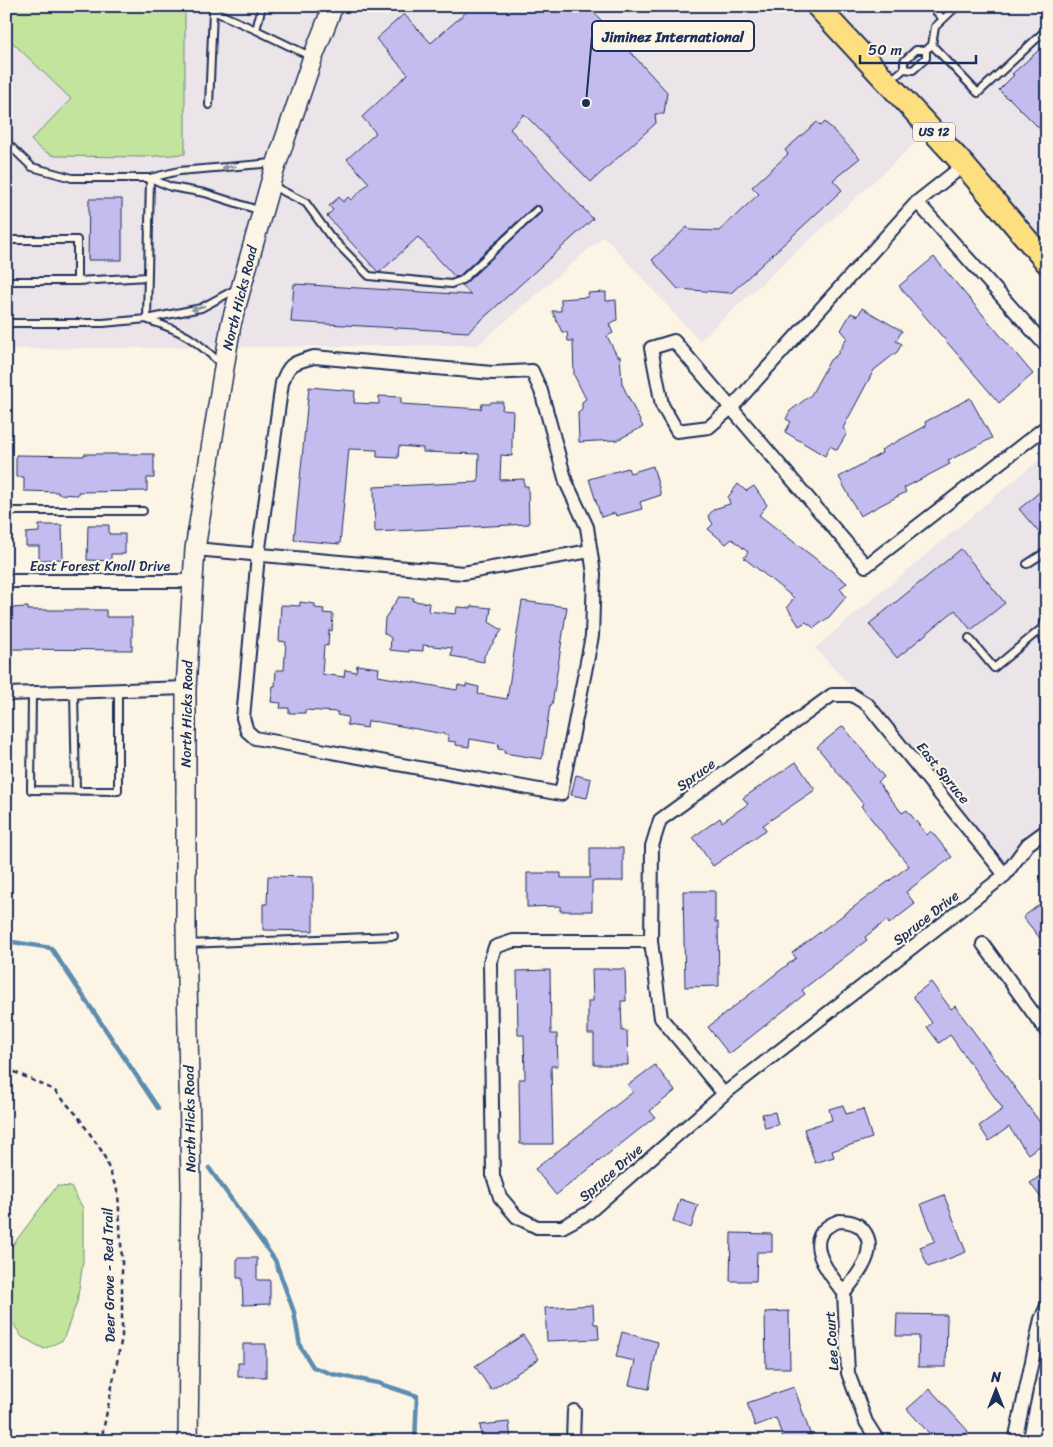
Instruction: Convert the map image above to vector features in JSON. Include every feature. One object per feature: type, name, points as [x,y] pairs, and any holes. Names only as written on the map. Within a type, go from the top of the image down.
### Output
[{"type":"main road","name":"North Hicks Road","points":[[188,1441],[191,1185],[186,944],[186,688],[195,549],[231,324],[277,162],[313,57],[333,6]]},
{"type":"main road","name":"US 12","points":[[817,6],[896,76],[964,165],[1046,259]]},
{"type":"street","points":[[964,165],[918,202],[731,408],[710,427],[678,431],[662,405],[651,348],[674,340],[731,408],[866,566],[1047,426]]},
{"type":"street","points":[[918,202],[1047,347]]},
{"type":"street","points":[[314,357],[492,373],[532,370],[541,391],[566,482],[587,527],[594,574],[592,636],[561,794],[255,738],[247,731],[243,718],[258,555],[282,383],[287,368],[296,362],[314,357]]},
{"type":"street","points":[[195,549],[463,573],[590,550]]},
{"type":"street","name":"East Forest Knoll Drive","points":[[6,581],[194,581]]},
{"type":"street","points":[[6,694],[186,688]]},
{"type":"street","name":"Spruce","points":[[724,1094],[661,1018],[651,941],[652,846],[660,820],[832,695],[852,695]]},
{"type":"street","name":"East Spruce","points":[[852,695],[868,705],[1005,875]]},
{"type":"street","name":"Spruce Drive","points":[[651,941],[513,941],[495,947],[490,962],[493,1176],[500,1197],[516,1217],[537,1227],[562,1227],[588,1213],[724,1094],[1005,875],[1028,844],[1047,830]]},
{"type":"street","points":[[983,944],[1047,1032]]},
{"type":"street","name":"Lee Court","points":[[844,1293],[861,1268],[869,1252],[869,1243],[867,1235],[862,1228],[855,1223],[839,1221],[830,1224],[824,1229],[820,1236],[818,1253],[832,1278],[844,1293],[848,1373],[866,1422],[878,1441]]},
{"type":"street","points":[[1015,1441],[1041,1319],[1047,1306]]},
{"type":"street","points":[[573,1441],[574,1411]]},
{"type":"lane","points":[[256,30],[262,6]]},
{"type":"lane","points":[[931,6],[943,19]]},
{"type":"lane","points":[[896,76],[904,60],[916,50],[926,50],[932,45],[935,27],[957,6]]},
{"type":"lane","points":[[208,105],[214,9],[313,57]]},
{"type":"lane","points":[[932,45],[978,93],[1047,29]]},
{"type":"lane","points":[[896,76],[913,70],[926,58],[926,50]]},
{"type":"lane","points":[[6,142],[32,167],[72,178],[150,178],[179,171],[277,162]]},
{"type":"lane","points":[[150,178],[171,187],[205,193],[263,211]]},
{"type":"lane","points":[[147,319],[150,178]]},
{"type":"lane","points":[[270,185],[306,203],[330,236],[369,276],[451,284],[462,280],[537,210]]},
{"type":"lane","points":[[6,240],[77,240],[77,282]]},
{"type":"lane","points":[[6,281],[77,282],[148,277]]},
{"type":"lane","points":[[6,323],[103,323],[147,319],[201,308],[242,286]]},
{"type":"lane","points":[[147,319],[174,328],[192,338],[224,367]]},
{"type":"lane","points":[[6,519],[10,512],[143,512]]},
{"type":"lane","points":[[1027,564],[1047,551]]},
{"type":"lane","points":[[1047,616],[1042,628],[1043,640],[1047,645]]},
{"type":"lane","points":[[994,668],[1042,628]]},
{"type":"lane","points":[[969,638],[994,668],[1002,672]]},
{"type":"lane","points":[[32,693],[31,790],[118,791],[118,690]]},
{"type":"lane","points":[[74,692],[76,791]]},
{"type":"lane","points":[[186,944],[394,936]]},
{"type":"path","name":"Deer Grove - Red Trail","points":[[6,1068],[54,1090],[78,1115],[103,1153],[118,1193],[122,1260],[122,1337],[102,1441]]},
{"type":"shaded area","points":[[6,6],[1047,6],[1047,263],[931,129],[699,341],[604,236],[478,345],[6,349]]},
{"type":"shaded area","points":[[1047,453],[1047,830],[1005,875],[868,705],[815,648]]},
{"type":"green space","points":[[6,6],[185,6],[185,154],[142,157],[55,156],[37,146],[31,140],[71,99],[6,36]]},
{"type":"green space","points":[[57,1186],[71,1187],[83,1208],[83,1262],[77,1302],[63,1340],[44,1349],[22,1337],[6,1313],[6,1254]]},
{"type":"building","points":[[473,6],[588,6],[667,92],[664,114],[655,114],[656,123],[591,182],[524,114],[510,129],[593,219],[468,332],[291,322],[294,284],[471,295],[462,285],[542,212],[540,206],[534,206],[459,276],[455,277],[418,237],[378,272],[327,216],[333,210],[329,206],[339,197],[343,202],[348,197],[351,200],[369,183],[347,159],[376,133],[362,117],[408,74],[376,39],[404,14],[431,43]]},
{"type":"building","points":[[1047,43],[1047,136],[999,90],[1014,75],[1012,74]]},
{"type":"building","points":[[817,122],[821,126],[825,122],[860,158],[833,180],[842,190],[731,293],[678,289],[652,260],[687,227],[690,230],[719,231],[759,194],[752,187],[788,154],[785,150]]},
{"type":"building","points":[[89,199],[122,199],[122,260],[88,260]]},
{"type":"building","points":[[934,257],[1033,374],[999,403],[899,286]]},
{"type":"building","points":[[606,292],[606,301],[616,300],[617,320],[609,324],[613,333],[607,336],[617,356],[620,356],[622,384],[643,427],[617,440],[579,442],[578,413],[582,410],[582,402],[586,399],[574,375],[573,341],[568,341],[567,332],[562,332],[552,311],[561,311],[561,299],[588,297],[588,293]]},
{"type":"building","points":[[862,308],[902,331],[896,341],[902,344],[897,352],[874,370],[843,428],[847,433],[837,450],[830,446],[825,456],[785,432],[791,422],[786,419],[790,411],[811,395],[830,360],[837,355],[847,337],[841,330],[851,313],[858,316]]},
{"type":"building","points":[[309,387],[355,391],[354,403],[379,404],[379,396],[401,397],[401,404],[481,409],[482,404],[503,402],[502,410],[513,411],[512,456],[501,455],[500,480],[524,479],[524,486],[528,486],[529,524],[375,532],[374,487],[478,482],[479,454],[423,452],[423,448],[399,446],[398,458],[377,457],[377,450],[349,449],[340,544],[294,540]]},
{"type":"building","points":[[970,398],[992,438],[948,461],[950,464],[904,488],[906,492],[860,516],[839,477],[882,453],[881,450],[926,426],[925,422]]},
{"type":"building","points":[[84,454],[154,454],[154,478],[147,478],[147,491],[78,492],[78,495],[58,494],[58,492],[24,491],[24,477],[16,477],[16,455],[84,456]]},
{"type":"building","points":[[653,466],[661,495],[640,502],[642,509],[616,516],[615,513],[601,517],[589,479],[628,468],[630,473]]},
{"type":"building","points":[[738,484],[746,491],[754,486],[767,505],[759,515],[847,583],[840,588],[846,597],[829,617],[814,628],[806,622],[799,626],[787,607],[794,598],[744,558],[748,552],[732,539],[726,544],[708,529],[713,524],[708,516],[714,509],[730,504],[728,497]]},
{"type":"building","points":[[1047,486],[1047,542],[1019,509]]},
{"type":"building","points":[[39,525],[62,525],[63,559],[39,560],[39,546],[26,546],[26,533],[39,532]]},
{"type":"building","points":[[88,525],[109,525],[109,534],[125,534],[125,554],[111,554],[111,561],[87,560]]},
{"type":"building","points":[[961,549],[1005,603],[971,630],[955,610],[897,658],[869,624]]},
{"type":"building","points":[[399,597],[414,598],[413,601],[429,603],[428,611],[456,614],[457,607],[491,608],[489,622],[502,630],[484,656],[484,662],[451,656],[452,648],[423,645],[423,651],[390,650],[391,638],[384,633],[385,618]]},
{"type":"building","points":[[522,601],[567,607],[542,759],[504,753],[505,750],[498,749],[499,744],[470,739],[469,747],[456,745],[456,742],[448,741],[449,735],[379,722],[368,721],[367,728],[347,725],[348,717],[337,715],[338,712],[305,710],[305,713],[289,713],[289,708],[280,708],[281,703],[271,702],[276,670],[284,670],[286,642],[279,641],[281,605],[300,606],[300,602],[315,604],[315,608],[324,609],[323,613],[333,614],[332,631],[329,630],[328,646],[324,645],[322,674],[344,677],[345,670],[356,672],[357,665],[379,668],[378,676],[457,690],[458,685],[466,687],[466,684],[479,687],[478,694],[507,699]]},
{"type":"building","points":[[28,607],[28,610],[106,610],[106,617],[132,617],[132,650],[6,649],[6,618],[12,618],[11,608]]},
{"type":"building","points":[[843,726],[884,777],[878,782],[902,813],[907,810],[927,835],[931,831],[952,857],[906,892],[915,904],[889,924],[887,920],[865,937],[867,940],[802,990],[805,994],[729,1054],[708,1027],[796,958],[792,953],[909,866],[861,806],[863,804],[817,747]]},
{"type":"building","points":[[796,762],[815,790],[763,825],[766,830],[713,866],[693,837],[720,818],[722,822],[748,804],[743,798]]},
{"type":"building","points":[[576,775],[591,779],[587,798],[571,795]]},
{"type":"building","points":[[590,848],[623,848],[623,881],[592,881],[592,911],[560,911],[560,906],[527,907],[527,873],[561,873],[561,878],[590,878]]},
{"type":"building","points":[[268,876],[313,877],[313,931],[263,930],[263,904],[267,904]]},
{"type":"building","points":[[683,891],[715,891],[715,922],[718,922],[719,986],[685,987]]},
{"type":"building","points":[[1047,899],[1047,947],[1023,917]]},
{"type":"building","points":[[592,969],[625,969],[626,1001],[621,1001],[622,1031],[627,1031],[628,1065],[594,1065],[594,1034],[588,1034],[588,1001],[593,1001]]},
{"type":"building","points":[[550,970],[551,1034],[557,1034],[558,1066],[551,1066],[553,1144],[520,1144],[519,1079],[525,1079],[524,1035],[518,1035],[517,971]]},
{"type":"building","points":[[931,982],[951,1009],[955,1006],[1047,1132],[1047,1141],[1028,1154],[1009,1127],[989,1141],[979,1126],[1003,1109],[950,1035],[939,1043],[927,1027],[932,1023],[913,996]]},
{"type":"building","points":[[655,1065],[675,1091],[650,1111],[655,1117],[556,1195],[535,1169],[633,1092],[628,1085]]},
{"type":"building","points":[[843,1105],[846,1114],[863,1109],[872,1138],[832,1151],[834,1157],[815,1163],[804,1129],[832,1120],[829,1109]]},
{"type":"building","points":[[775,1112],[778,1125],[765,1128],[762,1114]]},
{"type":"building","points":[[1047,1171],[1047,1206],[1030,1183]]},
{"type":"building","points":[[944,1195],[966,1252],[928,1267],[920,1247],[935,1241],[921,1204]]},
{"type":"building","points":[[680,1199],[698,1205],[691,1228],[673,1222]]},
{"type":"building","points":[[731,1233],[772,1234],[772,1252],[757,1252],[756,1281],[730,1281]]},
{"type":"building","points":[[237,1258],[257,1258],[257,1280],[270,1280],[270,1304],[243,1305],[242,1278],[237,1278]]},
{"type":"building","points":[[593,1305],[594,1324],[598,1324],[599,1339],[547,1341],[545,1308]]},
{"type":"building","points":[[789,1311],[790,1368],[766,1368],[765,1312]]},
{"type":"building","points":[[897,1314],[947,1315],[946,1367],[918,1367],[919,1336],[896,1336]]},
{"type":"building","points":[[622,1332],[658,1342],[649,1389],[629,1385],[635,1361],[616,1357]]},
{"type":"building","points":[[523,1335],[539,1359],[491,1390],[475,1366]]},
{"type":"building","points":[[243,1344],[266,1344],[266,1377],[238,1377],[238,1363],[243,1363]]},
{"type":"building","points":[[794,1387],[811,1436],[796,1441],[784,1441],[776,1418],[755,1426],[747,1403]]},
{"type":"building","points":[[930,1389],[968,1431],[958,1441],[936,1441],[907,1409]]},
{"type":"building","points":[[509,1422],[511,1441],[482,1441],[480,1425]]},
{"type":"waterway","points":[[6,941],[51,948],[158,1108]]},
{"type":"waterway","points":[[209,1168],[275,1260],[294,1312],[300,1346],[313,1367],[332,1374],[378,1383],[417,1396],[415,1441]]},
{"type":"place","name":"Jiminez International","points":[[586,103]]}]
